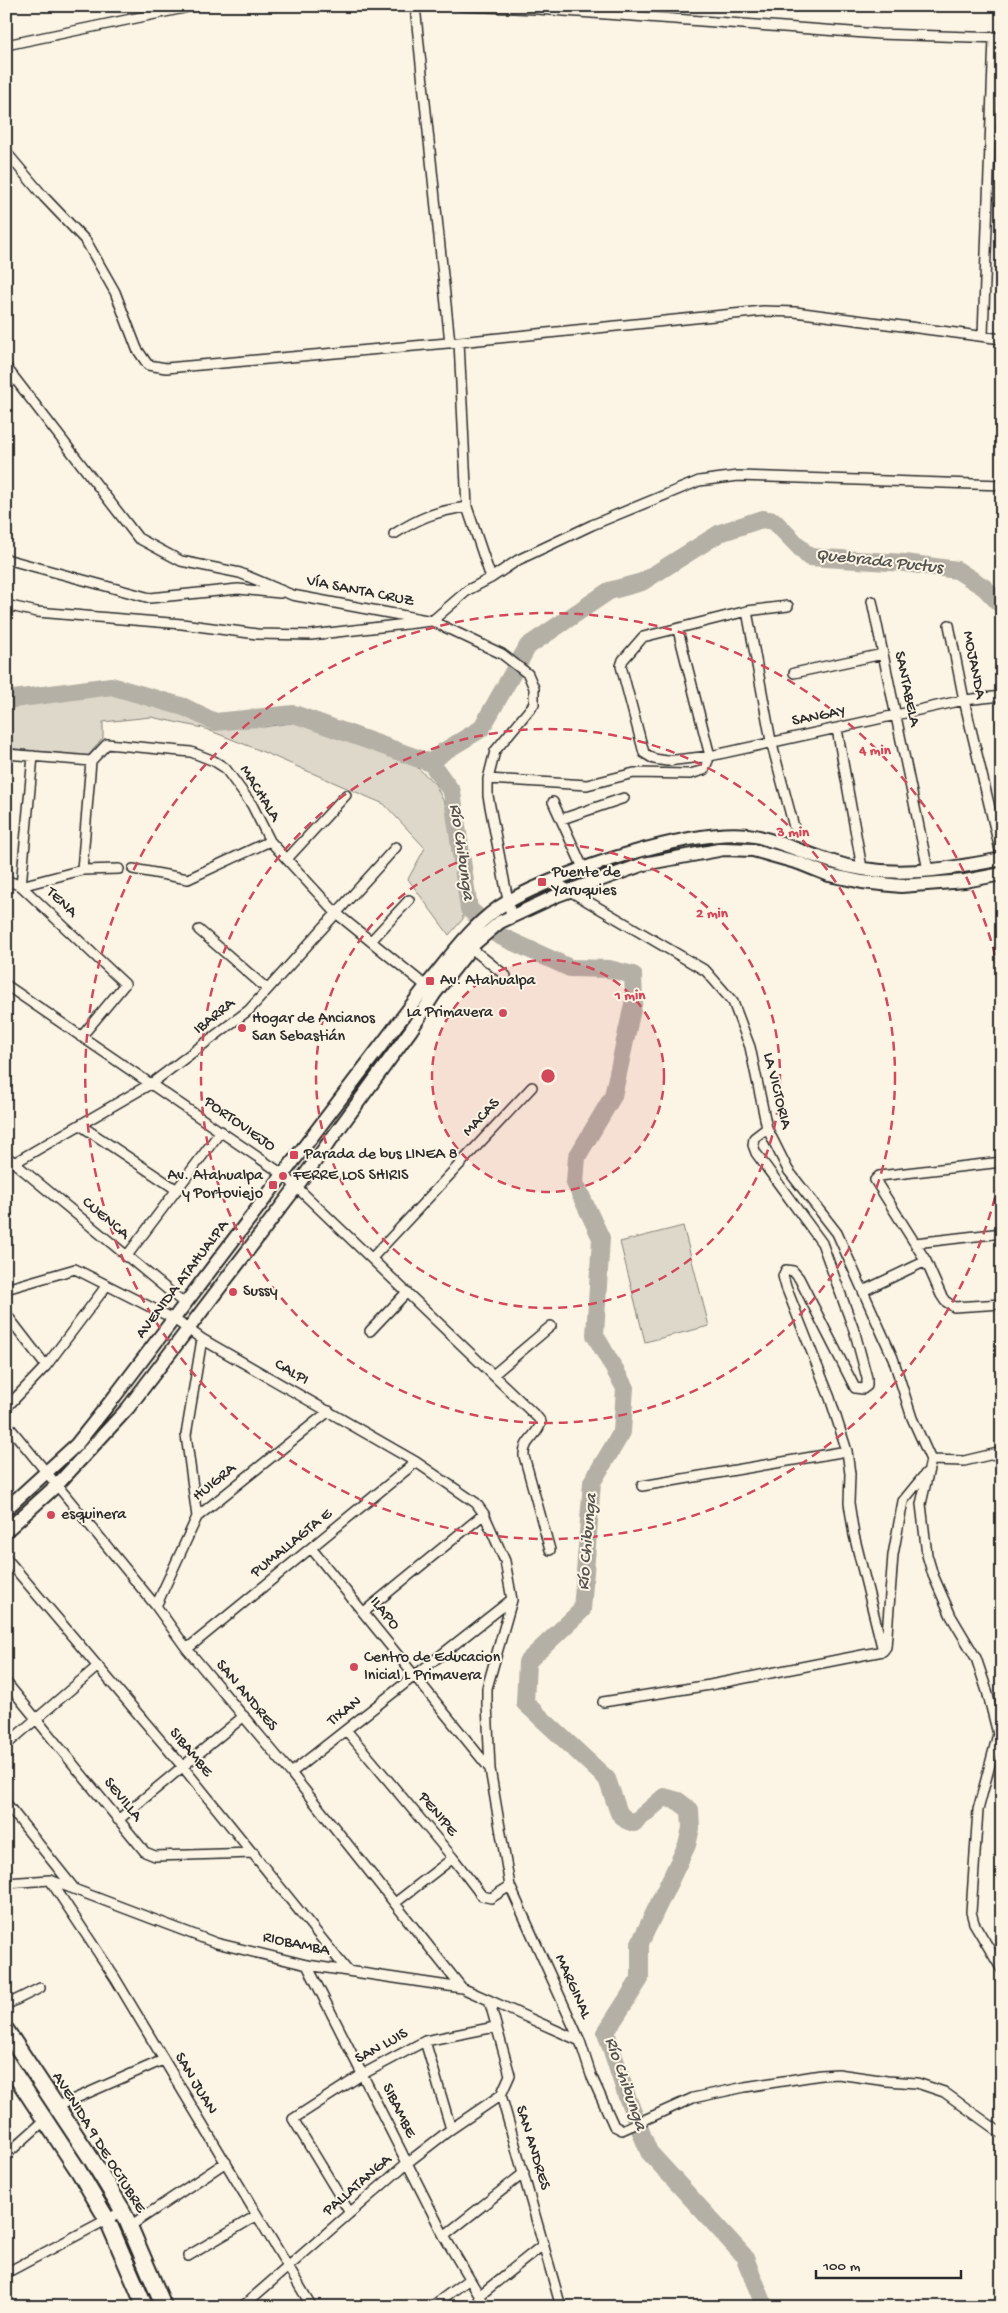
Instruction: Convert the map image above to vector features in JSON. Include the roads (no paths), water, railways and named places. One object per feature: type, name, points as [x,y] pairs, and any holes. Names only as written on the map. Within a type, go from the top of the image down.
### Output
[{"type":"main road","name":"AVENIDA ATAHUALPA","points":[[502,916],[509,901],[553,881],[640,850],[722,835],[753,836],[800,849],[831,862],[900,872],[962,867],[1002,859]]},
{"type":"main road","name":"AVENIDA ATAHUALPA","points":[[6,1509],[76,1445],[284,1175],[431,990],[469,944],[502,916],[644,864],[724,849],[754,850],[799,863],[829,875],[862,882],[901,886],[965,881],[1002,874]]},
{"type":"main road","name":"AVENIDA ATAHUALPA","points":[[6,1531],[57,1485],[128,1408],[297,1186],[410,1030],[431,990]]},
{"type":"main road","name":"AVENIDA 9 DE OCTUBRE","points":[[6,2030],[92,2160],[122,2211],[164,2307]]},
{"type":"main road","name":"AVENIDA 9 DE OCTUBRE","points":[[6,2061],[78,2170],[107,2219],[145,2307]]},
{"type":"street","points":[[6,45],[194,6]]},
{"type":"street","points":[[415,6],[454,342],[467,508],[491,578]]},
{"type":"street","points":[[462,6],[537,9],[880,34],[998,38],[983,335]]},
{"type":"street","points":[[6,152],[44,197],[86,241],[115,292],[137,349],[148,365],[166,368],[763,311],[795,312],[983,335],[1002,339]]},
{"type":"street","name":"VÍA SANTA CRUZ","points":[[6,367],[138,538],[181,561],[240,573],[292,594],[432,622],[502,654],[528,674],[534,688],[534,704],[495,751],[488,779],[488,796],[509,901]]},
{"type":"street","points":[[6,605],[38,612],[182,624],[256,634],[311,635],[432,622],[468,590],[491,578],[518,560],[592,525],[699,482],[738,476],[1002,485]]},
{"type":"street","points":[[394,534],[418,518],[446,510],[467,508]]},
{"type":"street","points":[[6,559],[18,564],[150,598],[238,589],[292,594]]},
{"type":"street","name":"SANTABELA","points":[[872,601],[928,870]]},
{"type":"street","points":[[488,779],[587,785],[634,773],[690,774],[704,770],[710,756],[678,630],[747,611],[788,606]]},
{"type":"street","points":[[747,611],[771,742],[794,827]]},
{"type":"street","name":"MOJANDA","points":[[949,624],[964,700],[1002,859]]},
{"type":"street","name":"SANGAY","points":[[678,630],[643,638],[622,660],[621,666],[644,753],[654,760],[667,761],[710,756],[964,700],[1002,696]]},
{"type":"street","points":[[794,673],[883,654]]},
{"type":"street","points":[[837,729],[862,868]]},
{"type":"street","name":"MACHALA","points":[[91,761],[107,744],[191,752],[214,761],[225,768],[252,805],[270,841],[336,912],[431,990]]},
{"type":"street","points":[[6,754],[91,761],[82,870]]},
{"type":"street","name":"TENA","points":[[33,756],[21,886],[125,984],[81,1037]]},
{"type":"street","points":[[287,859],[346,795]]},
{"type":"street","points":[[562,819],[624,798]]},
{"type":"street","points":[[553,802],[584,870]]},
{"type":"street","points":[[133,869],[188,879],[270,841]]},
{"type":"street","name":"IBARRA","points":[[14,1164],[152,1083],[248,1010],[396,848]]},
{"type":"street","points":[[6,880],[21,886],[82,870],[119,868]]},
{"type":"street","name":"LA VICTORIA","points":[[553,881],[706,971],[733,1002],[750,1047],[767,1128],[788,1170],[837,1233],[893,1358],[912,1418],[930,1460]]},
{"type":"street","points":[[371,941],[409,900]]},
{"type":"street","points":[[199,930],[267,989]]},
{"type":"street","points":[[469,944],[506,976]]},
{"type":"street","name":"PORTOVIEJO","points":[[6,985],[284,1175],[541,1422],[540,1426],[526,1443],[524,1456],[550,1550]]},
{"type":"street","name":"MACAS","points":[[372,1258],[532,1087]]},
{"type":"street","points":[[80,1125],[177,1190]]},
{"type":"street","points":[[767,1128],[754,1138],[753,1145],[756,1153],[822,1243],[855,1333],[867,1378],[867,1386],[863,1389],[854,1388],[799,1278],[793,1271],[786,1270],[783,1276],[786,1287],[830,1398],[847,1451],[850,1474],[849,1503],[854,1535],[883,1651]]},
{"type":"street","points":[[126,1257],[221,1131]]},
{"type":"street","name":"CUENCA","points":[[6,1156],[126,1257],[186,1304]]},
{"type":"street","points":[[1002,1162],[876,1177],[875,1180],[926,1260],[941,1295],[954,1307],[1002,1304]]},
{"type":"street","points":[[915,1243],[1002,1233]]},
{"type":"street","points":[[863,1291],[926,1260]]},
{"type":"street","name":"CALPI","points":[[6,1289],[75,1269],[174,1319],[202,1339],[416,1462],[476,1503],[484,1514]]},
{"type":"street","points":[[6,1408],[46,1366],[107,1285]]},
{"type":"street","points":[[370,1332],[407,1292]]},
{"type":"street","points":[[6,1314],[46,1366]]},
{"type":"street","points":[[492,1374],[551,1326]]},
{"type":"street","points":[[197,1516],[186,1435],[202,1339]]},
{"type":"street","name":"HUIGRA","points":[[156,1606],[197,1516],[329,1411]]},
{"type":"street","name":"SAN ANDRES","points":[[6,1423],[156,1606],[187,1649],[291,1773],[462,1988]]},
{"type":"street","points":[[642,1486],[847,1451]]},
{"type":"street","points":[[1002,1452],[964,1461],[930,1460],[921,1504],[927,1555],[950,1616],[976,1658],[1000,1734],[978,1810],[971,1912],[974,1923],[1002,1970]]},
{"type":"street","name":"PUMALLAGTA E","points":[[187,1649],[416,1462]]},
{"type":"street","points":[[603,1702],[728,1682],[883,1651],[886,1647],[893,1555],[903,1501],[928,1471]]},
{"type":"street","points":[[364,1612],[484,1514]]},
{"type":"street","name":"MARGINAL","points":[[484,1514],[505,1561],[512,1600],[487,1688],[490,1769],[510,1886],[580,2041],[591,2075],[614,2126],[622,2130],[692,2098],[754,2085],[838,2074],[917,2083],[934,2088],[944,2092],[1002,2134]]},
{"type":"street","name":"ILAPO","points":[[311,1548],[490,1769]]},
{"type":"street","name":"SIBAMBE","points":[[6,1558],[183,1767],[347,1970]]},
{"type":"street","name":"TIXAN","points":[[291,1773],[512,1600]]},
{"type":"street","points":[[6,1745],[98,1666]]},
{"type":"street","name":"SEVILLA","points":[[6,1682],[148,1854],[254,1853]]},
{"type":"street","points":[[118,1820],[244,1716]]},
{"type":"street","name":"PENIPE","points":[[346,1730],[453,1858],[482,1896],[491,1898],[510,1886]]},
{"type":"street","points":[[6,1803],[74,1888]]},
{"type":"street","points":[[395,1903],[453,1858]]},
{"type":"street","name":"RIOBAMBA","points":[[6,1882],[50,1880],[216,1943],[307,1965],[462,1988],[580,2041]]},
{"type":"street","name":"SAN JUAN","points":[[50,1880],[115,1978],[312,2307]]},
{"type":"street","name":"SIBAMBE","points":[[307,1965],[444,2236],[468,2280],[486,2307]]},
{"type":"street","points":[[6,2006],[40,1988]]},
{"type":"street","name":"SAN ANDRES","points":[[489,2000],[495,2027],[510,2075],[500,2095],[561,2307]]},
{"type":"street","name":"SAN LUIS","points":[[350,2213],[293,2119],[363,2074],[425,2041],[495,2027]]},
{"type":"street","points":[[425,2041],[451,2129]]},
{"type":"street","points":[[56,2107],[163,2060]]},
{"type":"street","name":"PALLATANGA","points":[[242,2307],[407,2163],[500,2095]]},
{"type":"street","points":[[6,2155],[44,2121]]},
{"type":"street","points":[[130,2226],[226,2162]]},
{"type":"street","points":[[444,2236],[524,2173]]},
{"type":"street","points":[[6,2273],[122,2211]]},
{"type":"street","points":[[188,2256],[256,2216]]},
{"type":"street","points":[[479,2296],[544,2244]]},
{"type":"street","points":[[431,2307],[468,2280]]},
{"type":"waterway","name":"Quebrada Puctus","points":[[431,763],[443,752],[481,729],[528,646],[609,591],[642,582],[720,533],[762,519],[774,521],[809,557],[905,563],[957,570],[985,588],[1002,606]]},
{"type":"waterway","name":"Río Chibunga","points":[[6,700],[111,686],[184,707],[215,722],[294,714],[431,763],[452,792],[469,909],[498,935],[570,968],[609,969],[633,975],[634,1000],[613,1096],[577,1157],[575,1183],[601,1238],[595,1335],[625,1388],[622,1432],[592,1482],[582,1610],[527,1662],[525,1703],[607,1779],[619,1813],[626,1820],[634,1823],[664,1797],[678,1801],[690,1810],[691,1828],[687,1845],[640,1943],[640,1979],[606,2032],[627,2097],[649,2152],[744,2256],[765,2307]]},
{"type":"place","name":"Puente de Yaruquies","points":[[542,882]]},
{"type":"place","name":"Av. Atahualpa","points":[[430,981]]},
{"type":"place","name":"La Primavera","points":[[503,1013]]},
{"type":"place","name":"Hogar de Ancianos San Sebastián","points":[[242,1028]]},
{"type":"place","name":"Parada de bus LINEA 8","points":[[294,1155]]},
{"type":"place","name":"FERRE LOS SHIRIS","points":[[283,1176]]},
{"type":"place","name":"Av. Atahualpa y Portoviejo","points":[[273,1185]]},
{"type":"place","name":"Sussy","points":[[233,1292]]},
{"type":"place","name":"esquinera","points":[[51,1515]]},
{"type":"place","name":"Centro de Educacion Inicial L Primavera","points":[[354,1667]]}]
